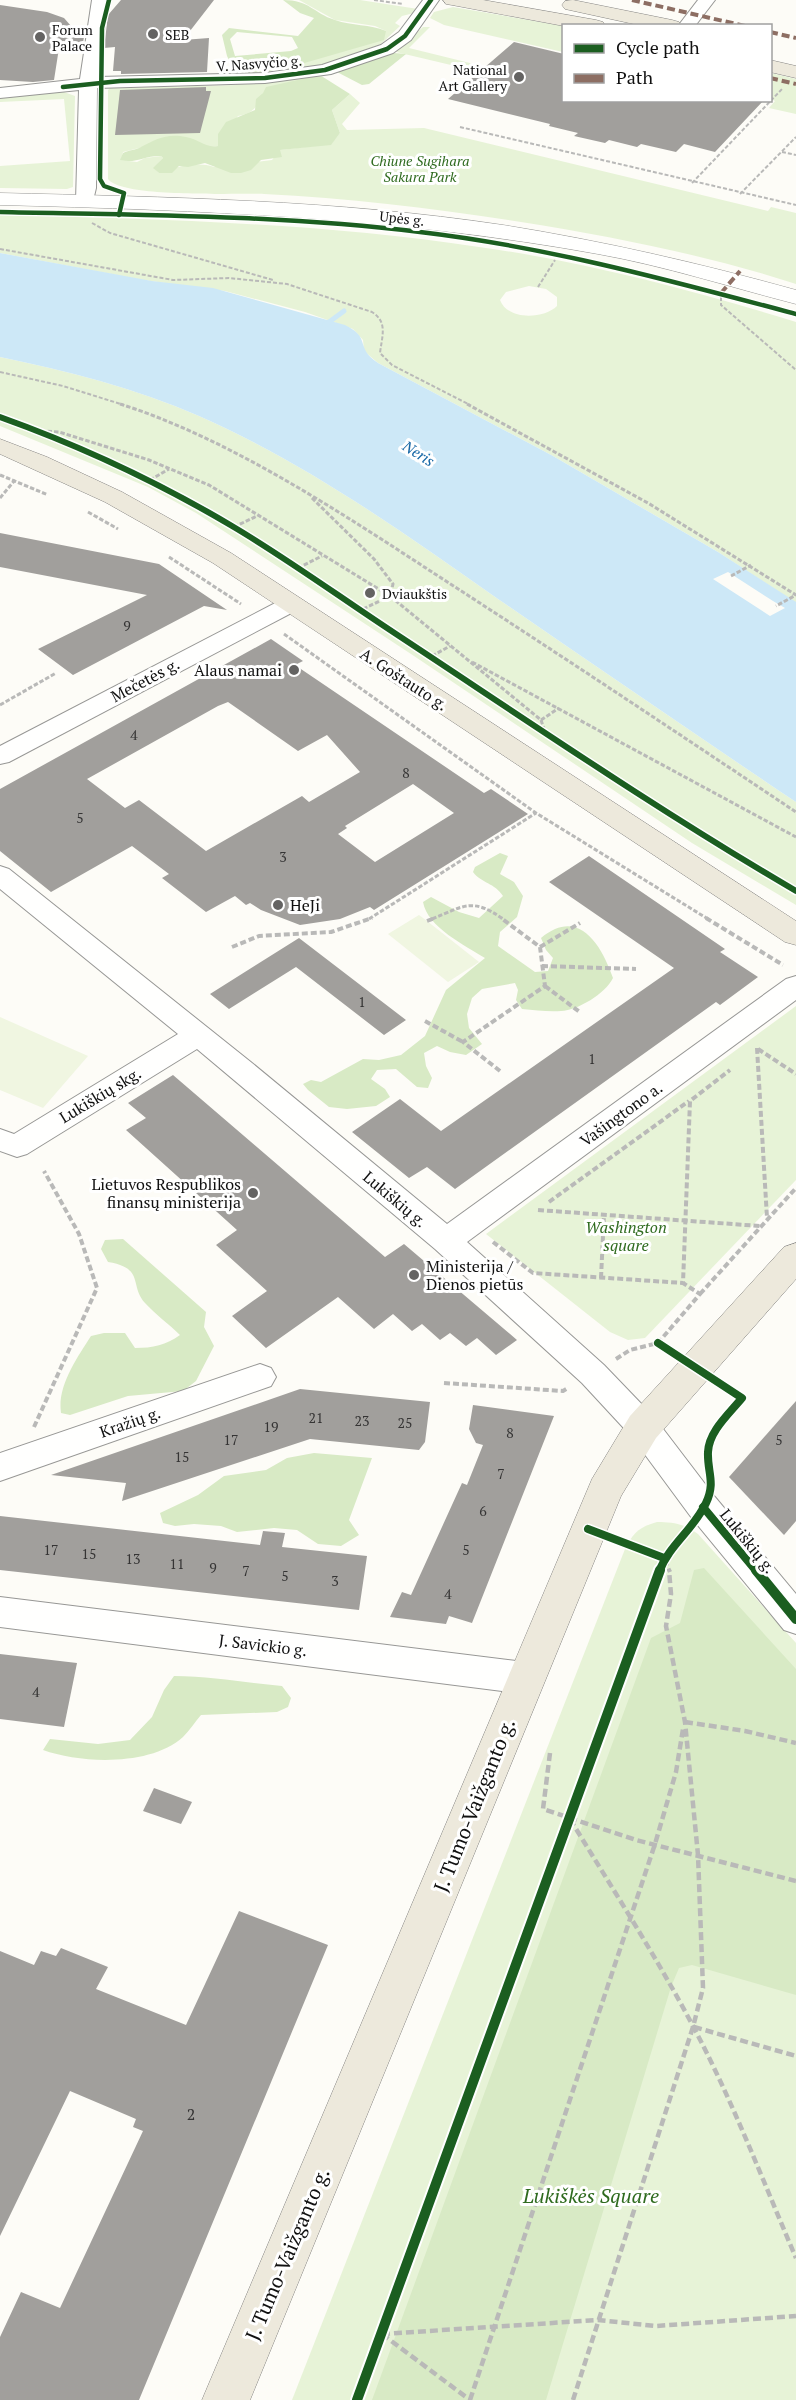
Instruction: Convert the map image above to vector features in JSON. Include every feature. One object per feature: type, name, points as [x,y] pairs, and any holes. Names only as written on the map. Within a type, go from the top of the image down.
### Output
[{"type":"main road","points":[[452,0],[585,24]]},
{"type":"main road","points":[[545,0],[662,24]]},
{"type":"main road","points":[[772,49],[796,55]]},
{"type":"main road","points":[[772,67],[792,77]]},
{"type":"main road","name":"A. Goštauto g.","points":[[0,446],[86,482],[165,523],[240,568],[291,604],[796,935]]},
{"type":"main road","name":"J. Tumo-Vaižganto g.","points":[[226,2400],[430,1916],[525,1678],[605,1490],[643,1427],[796,1256]]},
{"type":"street","points":[[88,209],[88,84],[100,0]]},
{"type":"street","name":"V. Nasvyčio g.","points":[[0,93],[120,81],[265,78],[325,70],[387,49],[405,36],[431,0]]},
{"type":"street","points":[[688,24],[706,0]]},
{"type":"street","name":"Upės g.","points":[[0,199],[88,209],[320,210],[435,222],[567,242],[671,264],[796,297]]},
{"type":"street","name":"Mečetės g.","points":[[0,756],[291,604]]},
{"type":"street","name":"Lukiškių g.","points":[[0,875],[198,1035],[446,1241],[593,1374],[643,1427],[703,1507],[796,1619]]},
{"type":"street","name":"Vašingtono a.","points":[[446,1241],[791,977]]},
{"type":"street","name":"Lukiškių skg.","points":[[8,1143],[198,1035]]},
{"type":"street","name":"Kražių g.","points":[[0,1467],[260,1377]]},
{"type":"street","name":"J. Savickio g.","points":[[0,1612],[525,1678]]},
{"type":"path","points":[[772,98],[792,77]]},
{"type":"path","points":[[693,183],[769,102]]},
{"type":"path","points":[[460,127],[740,194],[796,205]]},
{"type":"path","points":[[740,194],[796,137]]},
{"type":"path","points":[[782,152],[796,155]]},
{"type":"path","points":[[88,209],[91,222],[110,233],[287,284],[372,312],[380,317],[384,324],[380,353],[392,365],[518,430],[751,565],[796,595],[776,606]]},
{"type":"path","points":[[538,287],[567,242]]},
{"type":"path","points":[[0,249],[173,280],[229,278],[287,284]]},
{"type":"path","points":[[721,293],[721,305],[796,370]]},
{"type":"path","points":[[0,372],[52,384],[141,411],[216,443],[309,495],[511,623],[796,812]]},
{"type":"path","points":[[41,431],[95,453]]},
{"type":"path","points":[[41,431],[59,432],[170,469],[209,485],[390,597],[541,720],[545,732]]},
{"type":"path","points":[[141,475],[154,482],[170,469]]},
{"type":"path","points":[[0,475],[57,498]]},
{"type":"path","points":[[0,498],[15,480]]},
{"type":"path","points":[[309,495],[323,512],[355,537],[382,566],[393,584],[390,597]]},
{"type":"path","points":[[79,507],[120,530]]},
{"type":"path","points":[[234,527],[258,515]]},
{"type":"path","points":[[224,521],[243,533]]},
{"type":"path","points":[[162,552],[262,618],[536,813],[791,977]]},
{"type":"path","points":[[298,568],[323,555]]},
{"type":"path","points":[[289,562],[307,574]]},
{"type":"path","points":[[731,576],[751,565]]},
{"type":"path","points":[[361,610],[390,597]]},
{"type":"path","points":[[352,604],[370,615]]},
{"type":"path","points":[[432,656],[450,646]]},
{"type":"path","points":[[423,650],[442,663]]},
{"type":"path","points":[[463,657],[796,837]]},
{"type":"path","points":[[0,705],[56,674]]},
{"type":"path","points":[[541,720],[559,708]]},
{"type":"path","points":[[517,713],[545,732]]},
{"type":"path","points":[[232,947],[259,936],[309,935],[364,922],[387,910],[536,813]]},
{"type":"path","points":[[427,921],[466,905],[485,906],[540,947],[545,986],[581,1013]]},
{"type":"path","points":[[540,947],[580,923]]},
{"type":"path","points":[[542,966],[636,969]]},
{"type":"path","points":[[463,1042],[545,986]]},
{"type":"path","points":[[425,1021],[463,1042],[500,1071]]},
{"type":"path","points":[[749,1055],[765,1042]]},
{"type":"path","points":[[757,1048],[796,1074]]},
{"type":"path","points":[[757,1048],[767,1218]]},
{"type":"path","points":[[682,1282],[690,1101],[732,1068]]},
{"type":"path","points":[[39,1415],[97,1287],[79,1234],[44,1171]]},
{"type":"path","points":[[658,1343],[796,1188]]},
{"type":"path","points":[[538,1210],[760,1226]]},
{"type":"path","points":[[601,1278],[604,1215]]},
{"type":"path","points":[[493,1242],[533,1273],[682,1282],[700,1294]]},
{"type":"path","points":[[703,1507],[712,1484],[706,1460],[709,1440],[742,1398]]},
{"type":"path","points":[[573,2400],[693,2027],[703,1988],[698,1855],[685,1722],[666,1626],[671,1594],[671,1575],[664,1558],[632,1545]]},
{"type":"path","points":[[660,1569],[664,1558]]},
{"type":"path","points":[[685,1722],[745,1731],[796,1743]]},
{"type":"path","points":[[382,2334],[470,2400],[655,1844],[676,1772],[685,1722]]},
{"type":"path","points":[[550,1753],[543,1809],[570,1820],[796,1881]]},
{"type":"path","points":[[566,1831],[573,1809]]},
{"type":"path","points":[[570,1820],[630,1916],[693,2027],[724,2089],[796,2258]]},
{"type":"path","points":[[693,2027],[796,2056]]},
{"type":"path","points":[[382,2334],[598,2320],[656,2325],[796,2316]]},
{"type":"path","points":[[378,2345],[386,2322]]},
{"type":"green space","points":[[283,0],[306,4],[335,20],[386,31],[384,40],[294,66],[235,72],[227,56],[222,35],[229,28],[298,36],[314,18],[300,13]],"holes":[[[237,32],[292,37],[298,48],[291,51],[235,56],[230,39]]]},
{"type":"green space","name":"Chiune Sugihara Sakura Park","points":[[299,0],[360,0],[418,9],[414,13],[402,16],[395,23],[400,26],[381,44],[315,68],[323,77],[311,77],[263,93],[254,109],[238,116],[218,146],[143,147],[123,152],[121,160],[137,162],[145,158],[161,156],[163,158],[154,168],[159,173],[186,166],[214,167],[272,160],[280,150],[331,144],[340,133],[332,110],[350,94],[360,103],[342,124],[347,130],[424,128],[768,211],[771,207],[796,213],[796,284],[729,264],[660,248],[521,222],[425,208],[328,198],[156,192],[118,185],[108,179],[108,90],[110,88],[236,85],[235,72],[294,66],[386,31],[375,26],[335,20]]},
{"type":"green space","points":[[453,7],[562,26],[562,52],[444,25],[430,18],[434,12]]},
{"type":"green space","points":[[423,27],[430,27],[409,48],[478,65],[472,70],[396,52]]},
{"type":"green space","points":[[394,53],[406,54],[369,84],[362,85],[337,72]]},
{"type":"green space","points":[[772,73],[796,79],[796,114],[769,108],[775,101],[772,100]]},
{"type":"green space","points":[[311,77],[323,77],[350,94],[332,110],[340,133],[331,145],[280,150],[282,157],[261,160],[251,170],[241,173],[231,173],[205,163],[188,167],[179,166],[172,173],[159,173],[153,168],[163,158],[161,156],[131,161],[120,160],[123,153],[167,136],[186,137],[209,146],[218,146],[218,134],[226,122],[255,110],[256,99],[266,87]]},
{"type":"green space","points":[[64,92],[75,96],[73,187],[67,189],[0,188],[0,166],[70,161],[64,99],[0,102],[0,98]]},
{"type":"green space","points":[[0,215],[180,221],[360,232],[519,253],[599,269],[678,288],[796,322],[796,603],[718,552],[553,456],[378,363],[364,351],[363,340],[353,329],[305,312],[225,291],[143,280],[0,253]],"holes":[[[529,286],[546,289],[557,297],[557,306],[544,314],[518,315],[510,312],[500,300],[506,292]]]},
{"type":"green space","points":[[0,357],[76,374],[150,397],[199,416],[278,455],[390,524],[796,802],[796,905],[692,843],[196,513],[148,487],[0,426]]},
{"type":"green space","points":[[500,853],[508,856],[500,874],[514,882],[523,896],[517,917],[500,932],[498,946],[535,972],[548,971],[553,958],[546,950],[541,938],[555,929],[567,926],[578,928],[587,934],[602,954],[613,978],[609,984],[598,995],[583,1004],[568,1010],[556,1011],[522,1009],[516,1000],[518,990],[515,983],[482,989],[472,998],[467,1014],[469,1028],[482,1044],[466,1055],[450,1052],[437,1046],[424,1053],[426,1066],[432,1078],[428,1088],[417,1087],[396,1069],[377,1070],[371,1079],[385,1089],[390,1097],[376,1106],[347,1109],[329,1107],[303,1084],[311,1080],[321,1082],[363,1059],[379,1060],[401,1055],[425,1036],[446,990],[485,958],[439,928],[426,911],[423,902],[431,897],[459,912],[479,918],[503,896],[496,888],[473,872],[475,867]]},
{"type":"green space","points":[[419,915],[479,962],[448,982],[388,934]]},
{"type":"green space","name":"Washington square","points":[[796,1006],[796,1180],[645,1338],[628,1340],[610,1332],[486,1234]]},
{"type":"green space","points":[[0,1017],[88,1056],[43,1108],[0,1090]]},
{"type":"green space","points":[[123,1239],[206,1312],[204,1327],[214,1346],[196,1381],[183,1391],[128,1396],[70,1415],[61,1413],[65,1383],[74,1363],[91,1336],[104,1333],[125,1333],[135,1348],[159,1345],[180,1335],[145,1303],[140,1296],[132,1273],[127,1268],[108,1262],[101,1249],[105,1240]]},
{"type":"green space","points":[[314,1453],[372,1458],[349,1520],[359,1535],[341,1546],[318,1544],[297,1530],[274,1528],[237,1532],[221,1526],[194,1524],[175,1526],[163,1523],[160,1513],[198,1495],[224,1476],[266,1470],[287,1458]]},
{"type":"green space","name":"Lukiškės Square","points":[[657,1522],[679,1524],[698,1534],[796,1643],[796,2400],[292,2400],[625,1549],[637,1531]]},
{"type":"green space","points":[[704,1568],[796,1669],[796,1995],[692,1965],[679,1968],[671,1987],[546,2400],[372,2400],[651,1638],[680,1623],[694,1570]]},
{"type":"green space","points":[[174,1676],[282,1686],[291,1698],[288,1707],[277,1712],[201,1715],[183,1737],[153,1753],[135,1758],[96,1760],[59,1755],[43,1750],[50,1739],[98,1744],[130,1740],[152,1717],[164,1690]]},
{"type":"water","name":"Neris","points":[[0,253],[152,281],[213,288],[345,325],[358,334],[367,352],[378,363],[553,456],[718,552],[796,602],[796,802],[390,524],[278,455],[199,416],[150,397],[76,374],[0,357]]},
{"type":"pier","points":[[728,572],[785,608],[770,616],[713,579]]},
{"type":"building","name":"SEB","points":[[121,0],[214,0],[183,40],[209,38],[207,72],[121,74],[121,71],[113,71],[115,47],[104,48],[108,15]]},
{"type":"building","name":"Forum Palace","points":[[0,5],[47,12],[64,18],[71,26],[86,26],[82,48],[59,48],[54,80],[33,82],[0,80]]},
{"type":"building","name":"National Art Gallery","points":[[514,42],[562,54],[562,102],[762,102],[715,152],[684,144],[676,152],[641,144],[637,147],[609,140],[605,143],[574,136],[578,133],[448,99]]},
{"type":"building","points":[[206,87],[206,91],[211,91],[200,133],[115,135],[120,90]]},
{"type":"building","points":[[0,533],[159,564],[227,610],[204,606],[73,675],[38,649],[147,595],[0,567]]},
{"type":"building","points":[[271,639],[303,661],[295,665],[484,793],[491,789],[528,814],[374,910],[370,907],[340,919],[300,925],[261,910],[250,903],[246,905],[235,896],[206,912],[162,878],[169,874],[132,846],[51,892],[0,851],[0,789]],"holes":[[[228,702],[298,751],[327,735],[360,772],[309,802],[302,796],[206,851],[139,800],[125,808],[87,779]],[[413,784],[454,813],[375,862],[338,834],[347,828],[345,826]]]},
{"type":"building","points":[[589,856],[725,949],[720,952],[758,977],[720,1005],[716,1002],[455,1189],[427,1167],[409,1178],[352,1132],[400,1099],[441,1131],[674,968],[549,882]]},
{"type":"building","points":[[299,938],[406,1020],[384,1035],[296,967],[229,1009],[210,994]]},
{"type":"building","name":"Lietuvos Respublikos finansų ministerija","points":[[173,1075],[385,1257],[404,1244],[517,1340],[496,1355],[477,1338],[466,1346],[450,1333],[440,1340],[422,1324],[412,1331],[393,1314],[374,1329],[338,1297],[266,1348],[232,1316],[267,1291],[216,1245],[237,1230],[126,1130],[146,1118],[128,1103]]},
{"type":"building","points":[[300,1389],[430,1402],[425,1442],[419,1450],[310,1439],[122,1501],[126,1483],[51,1475]]},
{"type":"building","points":[[796,1401],[796,1521],[784,1535],[729,1477]]},
{"type":"building","points":[[473,1405],[554,1416],[472,1623],[449,1616],[446,1624],[390,1617],[402,1592],[411,1595],[462,1483],[467,1485],[483,1445],[476,1443],[469,1429]]},
{"type":"building","points":[[0,1516],[260,1545],[263,1531],[285,1533],[282,1547],[367,1556],[359,1610],[0,1570]]},
{"type":"building","points":[[0,1654],[77,1663],[64,1727],[0,1719]]},
{"type":"building","points":[[154,1788],[192,1802],[181,1824],[143,1811]]},
{"type":"building","points":[[239,1911],[328,1945],[139,2400],[0,2400],[0,2337],[21,2292],[60,2308],[143,2131],[133,2127],[136,2119],[70,2091],[0,2236],[0,1951],[34,1965],[41,1951],[56,1956],[61,1948],[108,1967],[96,1989],[186,2025]]},
{"type":"waterway","points":[[325,325],[344,311]]},
{"type":"marked path","points":[[632,0],[736,24]]},
{"type":"marked path","points":[[772,32],[796,38]]},
{"type":"marked path","points":[[772,78],[796,84]]},
{"type":"marked path","points":[[721,293],[740,271]]},
{"type":"cycle path","points":[[109,0],[102,28],[100,179],[104,186],[124,193],[119,215]]},
{"type":"cycle path","points":[[63,87],[120,81],[265,78],[325,70],[387,49],[405,36],[431,0]]},
{"type":"cycle path","points":[[0,212],[221,216],[423,232],[603,263],[796,314]]},
{"type":"cycle path","points":[[0,417],[120,466],[234,527],[606,773],[734,855],[796,891]]},
{"type":"cycle path","points":[[357,2400],[664,1558],[693,1524],[706,1504],[712,1484],[708,1461],[709,1443],[718,1426],[742,1398],[658,1343]]},
{"type":"cycle path","points":[[703,1507],[796,1619]]},
{"type":"cycle path","points":[[588,1529],[664,1558]]},
{"type":"place","name":"SEB","points":[[153,34]]},
{"type":"place","name":"Forum Palace","points":[[40,37]]},
{"type":"place","name":"National Art Gallery","points":[[519,77]]},
{"type":"place","name":"Dviaukštis","points":[[370,593]]},
{"type":"place","name":"Alaus namai","points":[[294,670]]},
{"type":"place","name":"HeJi","points":[[278,905]]},
{"type":"place","name":"Lietuvos Respublikos finansų ministerija","points":[[253,1193]]},
{"type":"place","name":"Ministerija / Dienos pietūs","points":[[414,1275]]}]
